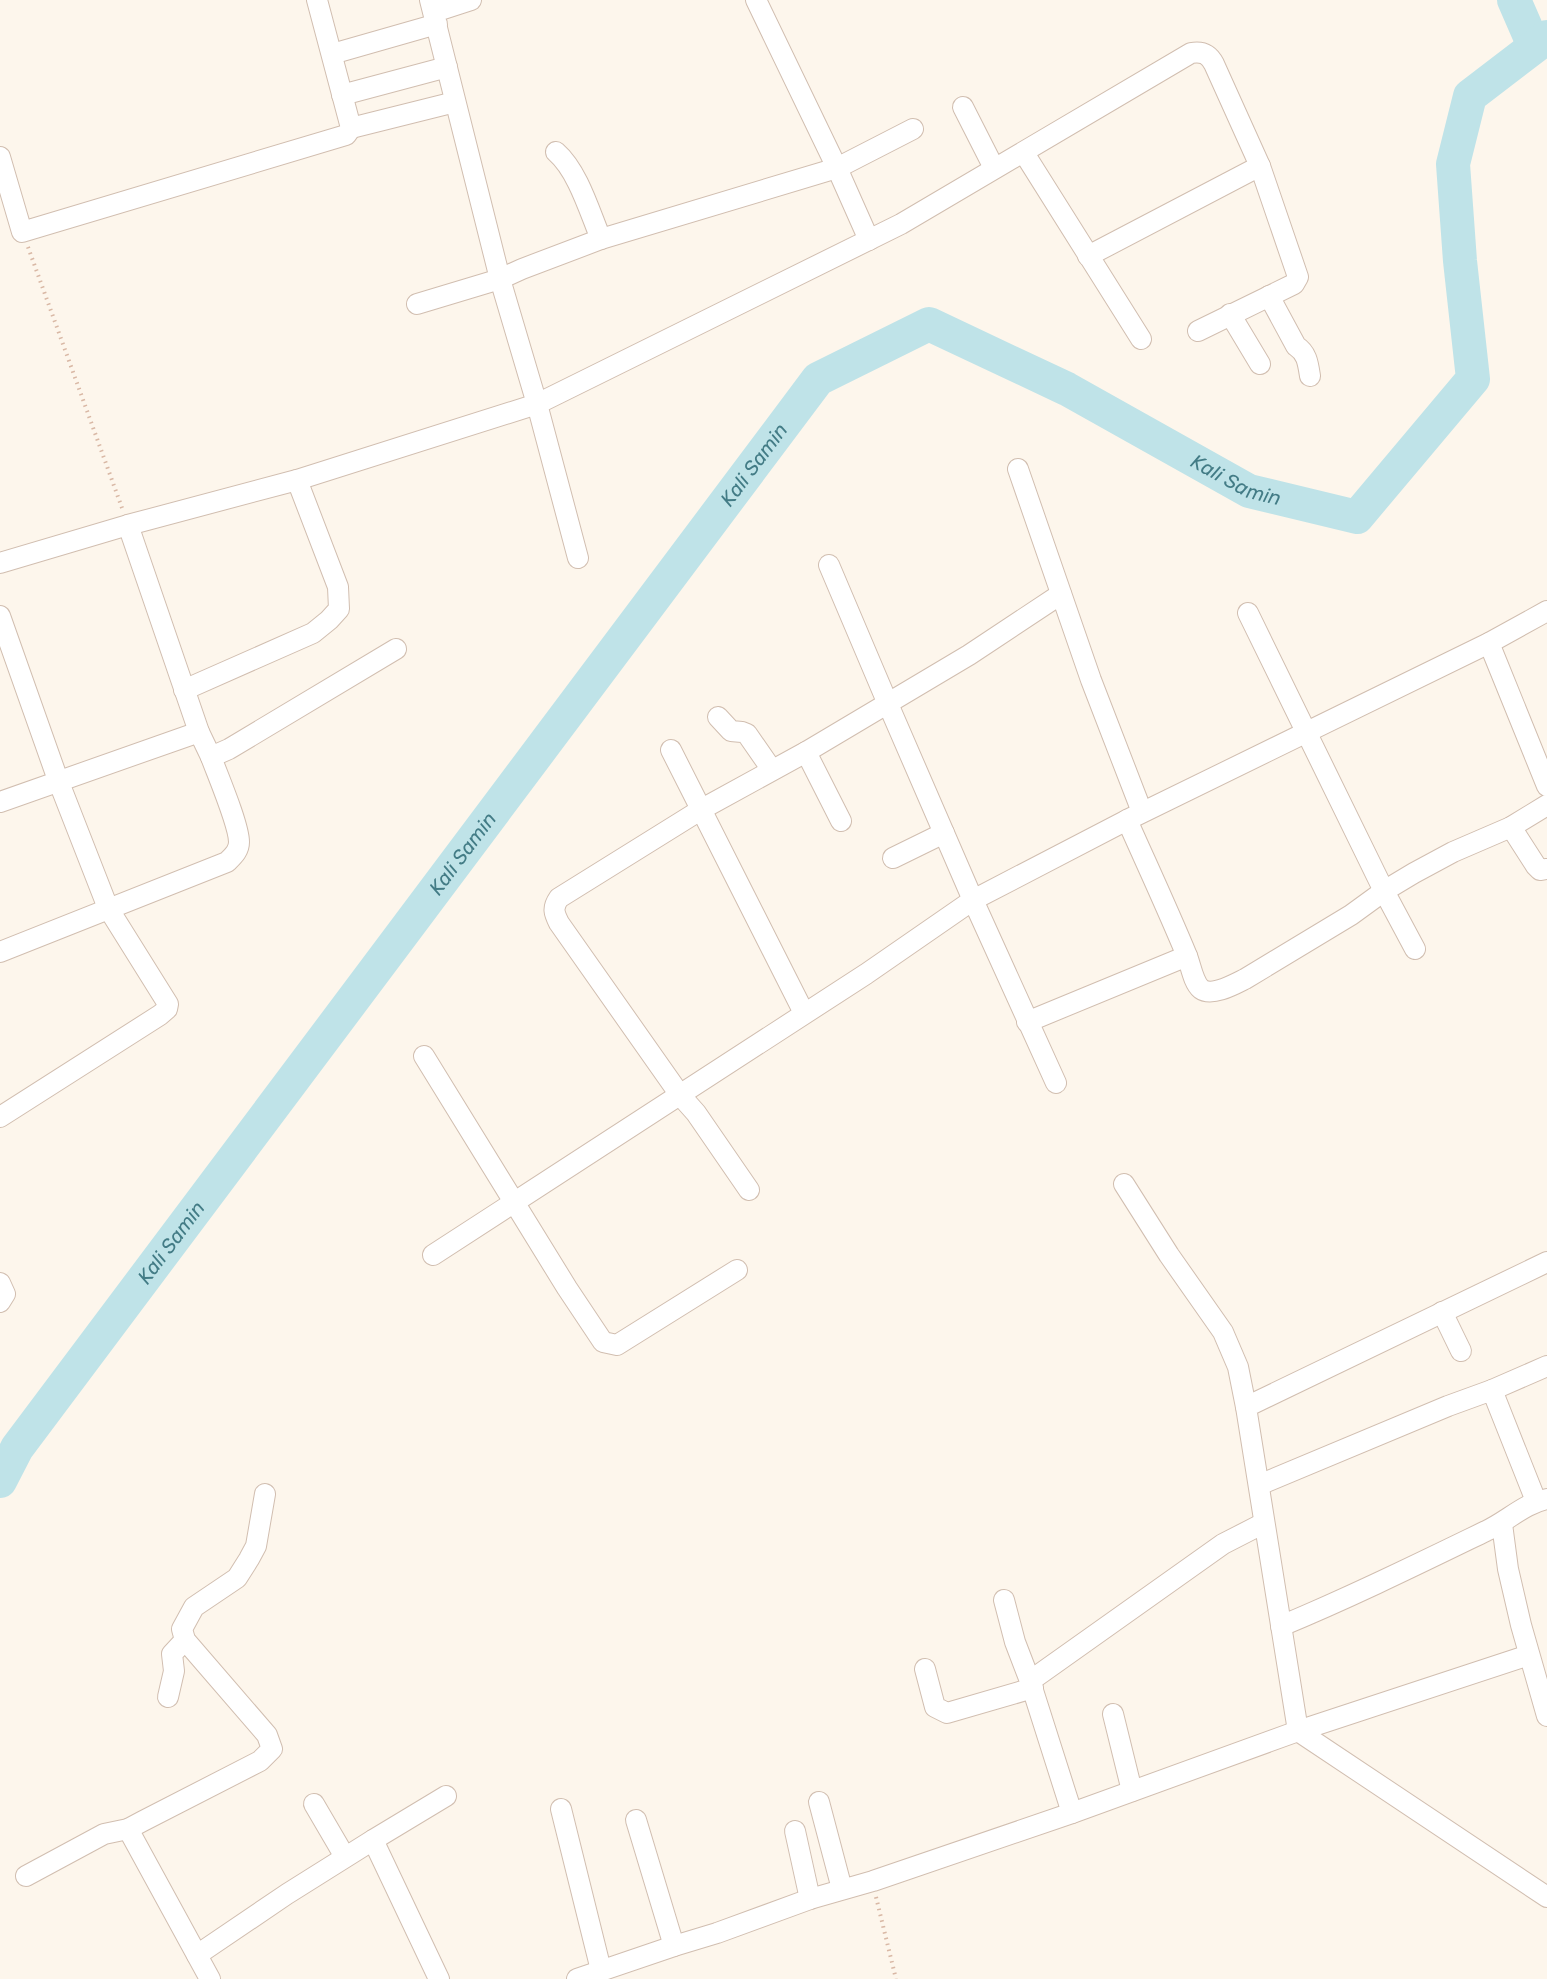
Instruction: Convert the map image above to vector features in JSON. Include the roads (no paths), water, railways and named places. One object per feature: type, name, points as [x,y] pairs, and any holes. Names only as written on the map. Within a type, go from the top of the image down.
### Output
[{"type":"street","points":[[317,0],[351,128]]},
{"type":"street","points":[[332,54],[434,12],[471,0]]},
{"type":"street","points":[[756,0],[869,240]]},
{"type":"street","points":[[434,12],[500,279],[537,404],[578,558]]},
{"type":"street","points":[[0,563],[128,525],[297,480],[537,404],[918,215],[1191,53],[1198,52],[1206,54],[1214,64],[1260,166],[1298,277],[1294,284],[1198,331]]},
{"type":"street","points":[[342,95],[447,67]]},
{"type":"street","points":[[0,157],[22,232],[346,135],[351,128],[455,102]]},
{"type":"street","points":[[963,107],[994,168]]},
{"type":"street","points":[[417,304],[500,279],[601,239],[837,168],[913,129]]},
{"type":"street","points":[[556,152],[564,159],[572,172],[601,239]]},
{"type":"street","points":[[1024,153],[1142,339]]},
{"type":"street","points":[[1089,256],[1260,166]]},
{"type":"street","points":[[1269,296],[1296,346],[1308,358],[1310,376]]},
{"type":"street","points":[[1230,314],[1260,364]]},
{"type":"street","points":[[1018,469],[1091,680],[1134,816],[1186,956],[1197,984],[1202,990],[1210,992],[1233,985],[1351,915],[1384,891],[1453,852],[1511,827],[1547,805]]},
{"type":"street","points":[[184,690],[313,633],[330,620],[339,609],[338,587],[297,480]]},
{"type":"street","points":[[0,952],[227,862],[236,853],[239,843],[236,828],[184,690],[128,525]]},
{"type":"street","points":[[829,565],[973,900],[1056,1083]]},
{"type":"street","points":[[749,1190],[559,924],[553,911],[555,904],[559,898],[702,809],[888,704],[969,655],[1061,594]]},
{"type":"street","points":[[433,1255],[866,974],[973,900],[1134,816],[1489,643],[1547,611]]},
{"type":"street","points":[[1248,613],[1384,891],[1415,949]]},
{"type":"street","points":[[0,616],[58,780],[108,908],[167,1000],[167,1009],[0,1117]]},
{"type":"street","points":[[1489,643],[1547,786]]},
{"type":"street","points":[[211,757],[229,749],[396,650]]},
{"type":"street","points":[[718,717],[731,731],[747,735],[772,770]]},
{"type":"street","points":[[0,802],[199,732]]},
{"type":"street","points":[[671,750],[804,1013]]},
{"type":"street","points":[[806,752],[841,821]]},
{"type":"street","points":[[1511,827],[1536,866],[1540,870],[1547,869]]},
{"type":"street","points":[[893,858],[944,833]]},
{"type":"street","points":[[1027,1022],[1186,956]]},
{"type":"street","points":[[424,1056],[603,1342],[617,1345],[737,1270]]},
{"type":"street","points":[[1124,1184],[1169,1255],[1223,1332],[1238,1366],[1298,1731],[1547,1897]]},
{"type":"street","points":[[1246,1407],[1547,1262]]},
{"type":"street","points":[[0,1283],[5,1294],[0,1302]]},
{"type":"street","points":[[1442,1312],[1461,1351]]},
{"type":"street","points":[[1259,1485],[1547,1366]]},
{"type":"street","points":[[1281,1626],[1335,1604],[1502,1524],[1542,1500],[1492,1390]]},
{"type":"street","points":[[26,1876],[104,1834],[128,1829],[260,1761],[272,1749],[267,1735],[185,1640],[182,1629],[194,1607],[237,1578],[256,1546],[265,1494]]},
{"type":"street","points":[[925,1669],[935,1707],[947,1713],[1032,1684],[1223,1544],[1264,1523]]},
{"type":"street","points":[[1502,1524],[1508,1569],[1547,1716]]},
{"type":"street","points":[[1004,1600],[1015,1642],[1032,1684],[1072,1813]]},
{"type":"street","points":[[168,1697],[174,1671],[172,1654],[185,1640]]},
{"type":"street","points":[[577,1979],[717,1934],[810,1899],[873,1881],[1072,1813],[1298,1731],[1529,1655]]},
{"type":"street","points":[[1113,1714],[1132,1791]]},
{"type":"street","points":[[197,1954],[345,1857],[446,1796]]},
{"type":"street","points":[[819,1802],[842,1889]]},
{"type":"street","points":[[314,1804],[345,1857]]},
{"type":"street","points":[[561,1809],[601,1970]]},
{"type":"street","points":[[636,1820],[674,1946]]},
{"type":"street","points":[[128,1829],[210,1979]]},
{"type":"street","points":[[795,1831],[810,1899]]},
{"type":"street","points":[[373,1840],[439,1979]]},
{"type":"waterway","points":[[1514,0],[1534,46]]},
{"type":"waterway","name":"Kali Samin","points":[[0,1481],[17,1448],[818,379],[929,324],[1067,389],[1249,491],[1357,517],[1473,379],[1460,261],[1453,164],[1470,96],[1547,37]]}]
